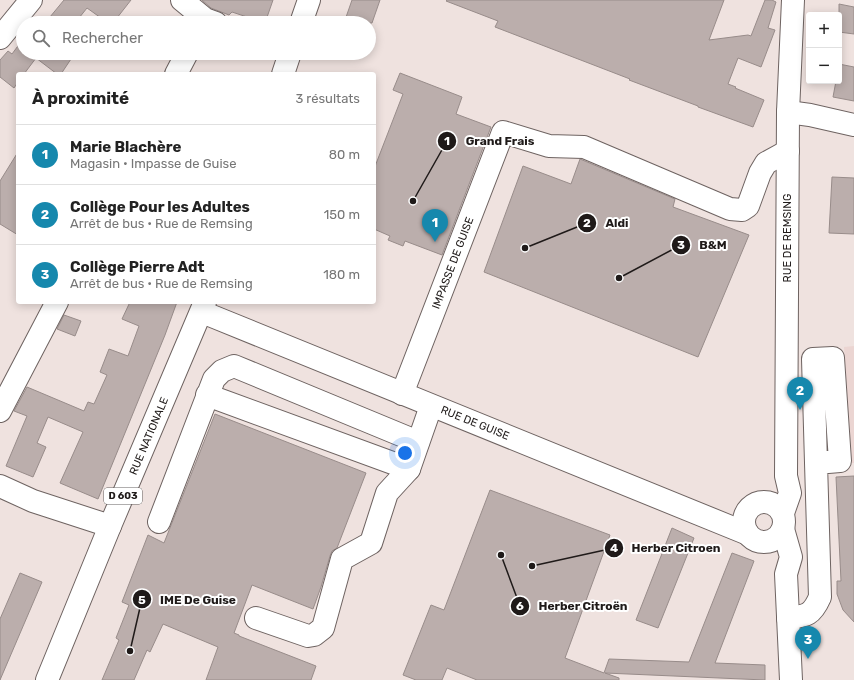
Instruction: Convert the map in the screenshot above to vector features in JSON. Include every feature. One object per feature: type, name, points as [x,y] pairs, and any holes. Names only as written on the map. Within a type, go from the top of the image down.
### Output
[{"type":"street","points":[[18,16],[31,0]]},
{"type":"street","points":[[182,0],[201,16]]},
{"type":"street","points":[[303,16],[309,0]]},
{"type":"street","name":"RUE DE REMSING","points":[[778,514],[790,493],[786,476],[788,112],[793,0]]},
{"type":"street","points":[[0,38],[16,18]]},
{"type":"street","points":[[177,72],[183,60]]},
{"type":"street","points":[[284,72],[288,60]]},
{"type":"street","points":[[788,112],[810,115],[854,125]]},
{"type":"street","name":"IMPASSE DE GUISE","points":[[402,394],[503,132],[549,146],[584,147],[730,210],[742,210],[748,206],[760,173],[766,163],[788,151]]},
{"type":"street","points":[[0,411],[56,304]]},
{"type":"street","name":"RUE DE GUISE","points":[[204,307],[402,394],[755,538]]},
{"type":"street","name":"RUE NATIONALE","points":[[47,680],[110,526],[204,307]]},
{"type":"street","points":[[159,522],[214,379],[222,371],[234,366],[418,442]]},
{"type":"street","points":[[208,395],[409,469]]},
{"type":"street","points":[[256,618],[308,636],[314,635],[323,628],[342,559],[371,543],[387,493],[409,469],[432,406]]},
{"type":"street","points":[[788,618],[805,616],[815,608],[820,597],[816,463]]},
{"type":"street","points":[[0,486],[33,501],[110,526]]},
{"type":"street","points":[[786,574],[773,554],[744,526],[743,519],[747,510],[753,504],[760,501],[778,514],[791,557],[786,574],[791,680]]},
{"type":"street","points":[[755,538],[775,539],[780,534],[778,514]]},
{"type":"shaded area","points":[[854,346],[854,463],[852,463],[844,347]]},
{"type":"building","points":[[64,0],[131,0],[118,16],[98,16],[87,8],[81,16],[51,16]]},
{"type":"building","points":[[202,0],[273,0],[267,16],[244,16],[232,12],[229,15],[211,8]]},
{"type":"building","points":[[352,0],[380,0],[374,16],[346,16]]},
{"type":"building","points":[[724,0],[709,40],[748,35],[751,36],[765,0],[772,0],[776,2],[768,28],[775,30],[761,67],[738,58],[728,84],[764,100],[753,127],[698,107],[495,27],[498,21],[446,1]]},
{"type":"building","points":[[839,4],[854,7],[854,34],[842,32],[842,12],[839,12]]},
{"type":"building","points":[[16,49],[16,60],[34,60],[26,72],[16,72],[16,85],[14,88],[0,77],[0,60],[8,51],[12,54]]},
{"type":"building","points":[[39,60],[70,60],[62,72],[54,72]]},
{"type":"building","points":[[842,65],[854,67],[854,101],[833,97],[835,84],[842,84]]},
{"type":"building","points":[[400,73],[462,97],[456,114],[491,127],[442,255],[405,241],[403,246],[388,240],[390,236],[376,230],[376,164],[403,94],[393,90]]},
{"type":"building","points":[[16,155],[16,234],[0,224],[0,181]]},
{"type":"building","points":[[580,159],[675,199],[673,207],[749,235],[698,357],[484,272],[523,166],[571,184]]},
{"type":"building","points":[[832,177],[854,178],[854,234],[829,233]]},
{"type":"building","points":[[129,304],[176,304],[98,499],[60,483],[83,432],[48,417],[37,443],[46,447],[33,477],[6,466],[27,416],[14,411],[27,387],[84,411],[88,402],[94,404],[107,375],[100,372],[109,349],[128,356],[139,326],[122,319]]},
{"type":"building","points":[[64,315],[81,321],[75,336],[57,329]]},
{"type":"building","points":[[215,414],[366,473],[337,548],[332,551],[330,556],[313,609],[252,585],[234,633],[316,666],[311,680],[206,680],[218,647],[163,624],[150,652],[147,650],[134,680],[102,680],[119,640],[116,638],[129,605],[122,602],[148,535],[164,543]]},
{"type":"building","points":[[854,476],[854,622],[843,610],[837,594],[837,581],[841,581],[836,477]]},
{"type":"building","points":[[490,490],[610,535],[565,658],[604,673],[609,659],[689,662],[732,553],[754,561],[715,663],[765,665],[765,680],[605,673],[619,678],[619,680],[477,680],[447,668],[442,680],[416,680],[403,675],[431,605],[444,610]]},
{"type":"building","points":[[672,528],[694,538],[658,628],[636,620]]},
{"type":"building","points":[[20,573],[42,582],[0,680],[0,619]]},
{"type":"place","name":"Grand Frais","points":[[413,201]]},
{"type":"place","name":"Marie Blachère","points":[[435,242]]},
{"type":"place","name":"Aldi","points":[[525,248]]},
{"type":"place","name":"B&M","points":[[619,278]]},
{"type":"place","name":"Collège Pour les Adultes","points":[[800,410]]},
{"type":"place","name":"Herber Citroën","points":[[501,555]]},
{"type":"place","name":"Herber Citroen","points":[[532,566]]},
{"type":"place","name":"IME De Guise","points":[[130,651]]},
{"type":"place","name":"Collège Pierre Adt","points":[[808,659]]}]
